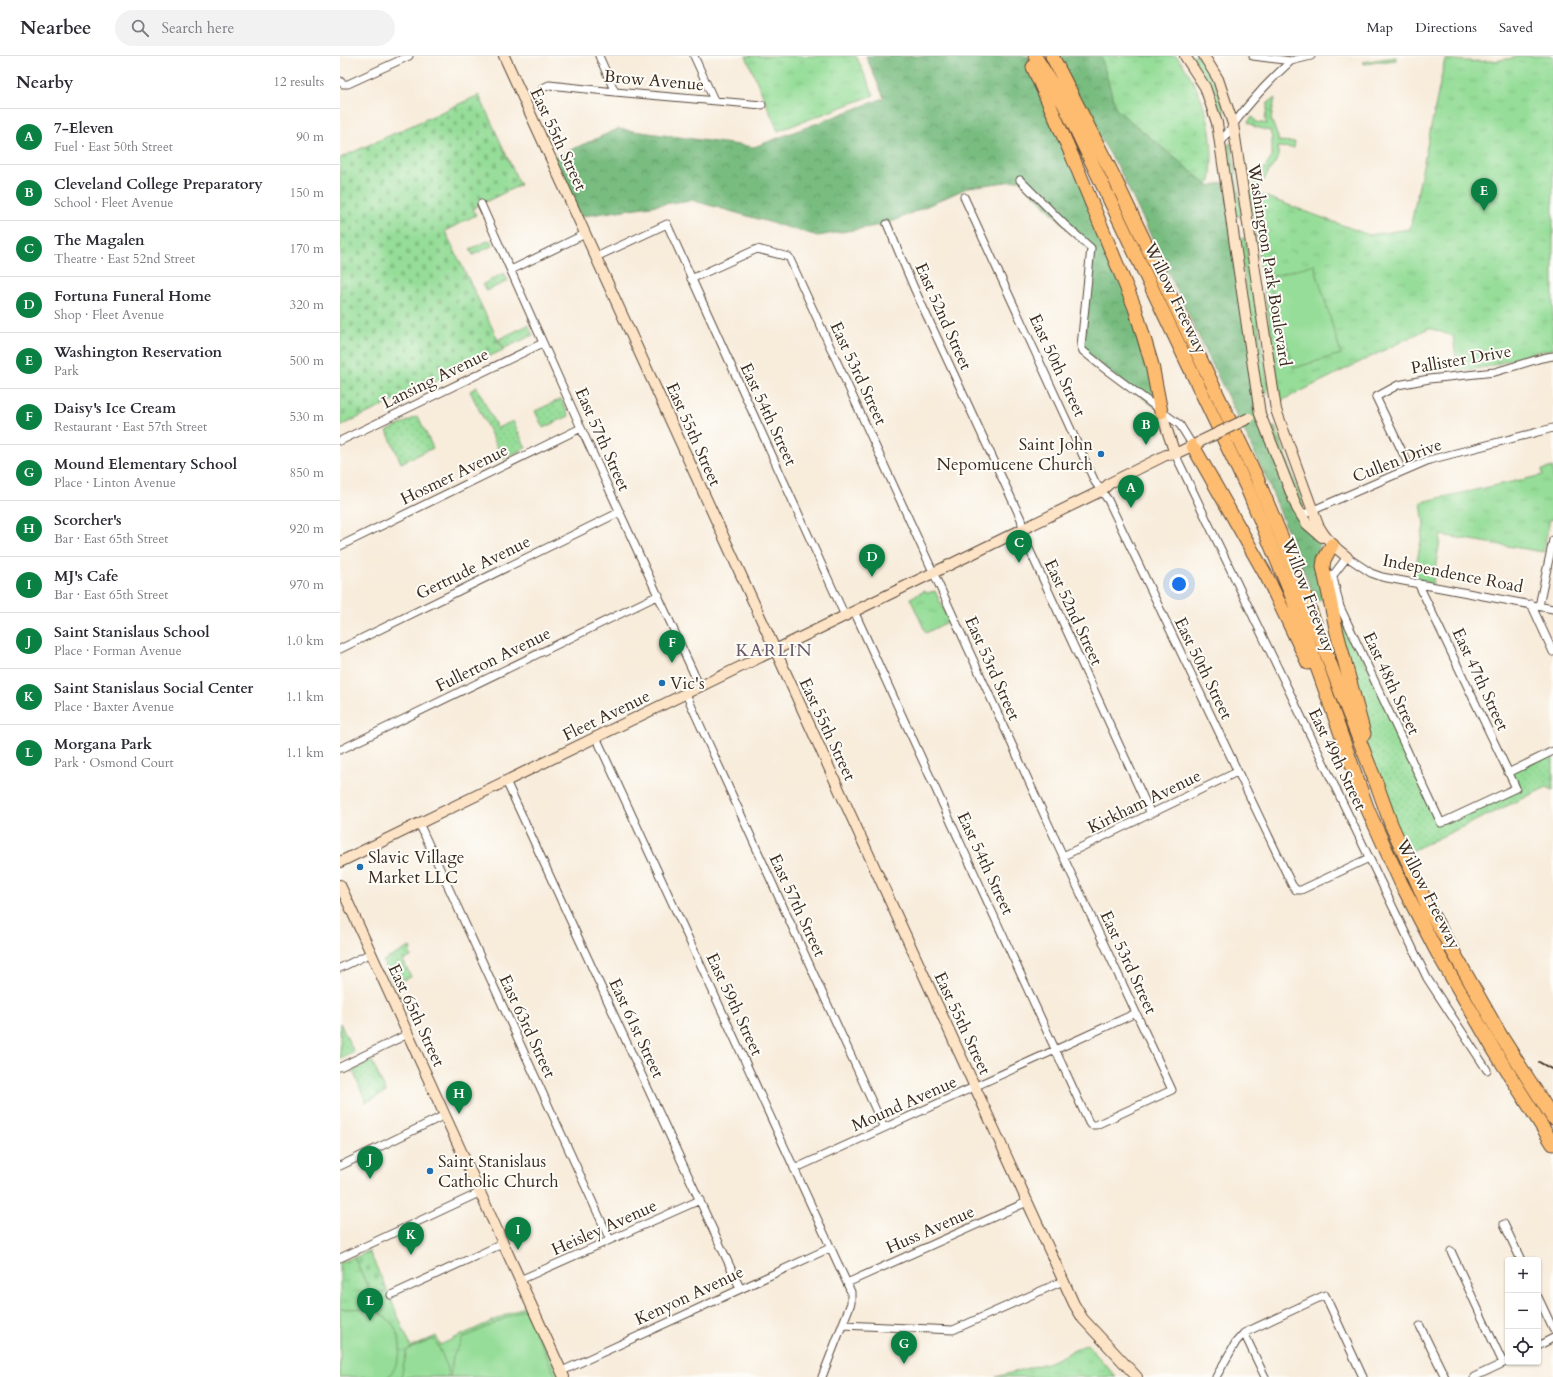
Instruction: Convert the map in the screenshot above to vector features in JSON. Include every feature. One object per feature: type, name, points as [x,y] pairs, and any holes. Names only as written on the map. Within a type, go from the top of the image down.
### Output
[{"type":"highway","points":[[1028,56],[1070,151],[1135,308],[1152,365],[1161,412]]},
{"type":"highway","name":"Willow Freeway","points":[[1035,56],[1064,104],[1247,488],[1291,594],[1368,810],[1401,883],[1437,952],[1494,1050],[1553,1144]]},
{"type":"highway","name":"Willow Freeway","points":[[1052,56],[1112,173],[1257,478],[1296,572],[1391,824],[1429,908],[1501,1036],[1553,1118]]},
{"type":"highway","points":[[1197,444],[1267,578],[1338,728]]},
{"type":"highway","points":[[1332,545],[1324,560],[1323,567],[1337,633],[1377,784]]},
{"type":"street","points":[[342,82],[348,84],[409,56]]},
{"type":"street","name":"East 55th Street","points":[[504,56],[1074,1304],[1083,1319],[1138,1377]]},
{"type":"street","points":[[599,56],[615,92]]},
{"type":"street","points":[[694,56],[714,100]]},
{"type":"street","name":"Washington Park Boulevard","points":[[1185,56],[1205,87],[1217,123],[1260,414],[1302,515]]},
{"type":"street","name":"Washington Park Boulevard","points":[[1204,56],[1218,79],[1233,124],[1276,410],[1312,511]]},
{"type":"street","points":[[1253,56],[1291,62]]},
{"type":"street","points":[[1220,144],[1248,103],[1274,76],[1291,62],[1311,56]]},
{"type":"street","name":"Brow Avenue","points":[[543,88],[549,85],[762,105]]},
{"type":"street","points":[[1020,180],[1064,224],[1091,248],[1081,346],[1084,351],[1105,369],[1180,425],[1197,444]]},
{"type":"street","name":"East 50th Street","points":[[964,197],[1095,482],[1108,500],[1292,885],[1296,890],[1301,890],[1369,858]]},
{"type":"street","name":"East 57th Street","points":[[481,204],[581,428],[700,687]]},
{"type":"street","name":"East 54th Street","points":[[596,257],[667,224],[691,279],[1089,1123],[1092,1125]]},
{"type":"street","name":"East 52nd Street","points":[[886,224],[917,295],[1021,519],[1025,540],[1151,814]]},
{"type":"street","points":[[511,270],[585,234]]},
{"type":"street","name":"East 53rd Street","points":[[691,279],[757,249],[789,257],[934,572],[965,644],[1172,1090],[1096,1125],[1092,1125]]},
{"type":"street","name":"Lansing Avenue","points":[[340,441],[543,342]]},
{"type":"street","name":"Pallister Drive","points":[[1410,468],[1376,397],[1398,385],[1429,379],[1495,372],[1553,356]]},
{"type":"street","name":"Fleet Avenue","points":[[340,862],[1022,529],[1101,491],[1112,489],[1169,461],[1175,454],[1249,418],[1276,410]]},
{"type":"street","points":[[1161,412],[1175,454]]},
{"type":"street","name":"Hosmer Avenue","points":[[340,546],[581,428]]},
{"type":"street","name":"Cullen Drive","points":[[1302,515],[1429,460],[1553,428]]},
{"type":"street","name":"East 49th Street","points":[[1175,454],[1427,978],[1487,1070]]},
{"type":"street","name":"Independence Road","points":[[1312,511],[1323,534],[1332,545]]},
{"type":"street","name":"Gertrude Avenue","points":[[340,649],[620,512]]},
{"type":"street","name":"Independence Road","points":[[1302,515],[1311,528],[1347,557],[1371,573],[1382,577],[1553,609]]},
{"type":"street","points":[[1539,606],[1553,540]]},
{"type":"street","name":"East 48th Street","points":[[1347,557],[1333,577],[1340,607],[1441,823],[1516,788]]},
{"type":"street","name":"East 47th Street","points":[[1418,583],[1516,788]]},
{"type":"street","name":"Fullerton Avenue","points":[[340,750],[659,595]]},
{"type":"street","points":[[1531,604],[1553,652]]},
{"type":"street","name":"East 57th Street","points":[[686,694],[884,1128]]},
{"type":"street","name":"East 59th Street","points":[[596,737],[851,1292],[851,1302],[822,1377]]},
{"type":"street","points":[[1508,773],[1553,751]]},
{"type":"street","name":"Kirkham Avenue","points":[[1063,856],[1238,772]]},
{"type":"street","name":"East 61st Street","points":[[506,781],[740,1288]]},
{"type":"street","name":"East 63rd Street","points":[[419,823],[610,1240]]},
{"type":"street","name":"East 65th Street","points":[[340,885],[563,1374]]},
{"type":"street","points":[[340,968],[371,953]]},
{"type":"street","name":"Mound Avenue","points":[[794,1169],[1136,1013]]},
{"type":"street","points":[[340,1067],[408,1034]]},
{"type":"street","points":[[340,1166],[446,1115]]},
{"type":"street","points":[[340,1258],[481,1192]]},
{"type":"street","name":"Heisley Avenue","points":[[520,1280],[700,1200]]},
{"type":"street","name":"Huss Avenue","points":[[846,1283],[1027,1202]]},
{"type":"street","points":[[1504,1224],[1520,1257]]},
{"type":"street","points":[[391,1295],[504,1242]]},
{"type":"street","name":"Kenyon Avenue","points":[[563,1374],[740,1288],[830,1248]]},
{"type":"street","points":[[1451,1251],[1505,1360]]},
{"type":"street","points":[[843,1325],[953,1330],[1063,1281]]},
{"type":"street","points":[[1216,1377],[1236,1342],[1244,1334],[1324,1295],[1363,1377]]},
{"type":"street","points":[[1541,1303],[1553,1329]]},
{"type":"street","points":[[1420,1326],[1445,1377]]},
{"type":"street","points":[[1244,1334],[1265,1377]]},
{"type":"street","points":[[1541,1344],[1553,1338]]},
{"type":"street","points":[[1474,1377],[1505,1362]]},
{"type":"green space","points":[[746,56],[856,56],[874,95],[778,131]]},
{"type":"green space","points":[[866,56],[1028,56],[1135,308],[1161,412],[1083,351],[1091,252],[1020,180],[969,187],[887,224],[818,236],[691,200],[577,217],[550,159],[618,129],[754,147],[884,98]]},
{"type":"green space","points":[[1054,56],[1101,56],[1116,109],[1209,186],[1226,182],[1258,402],[1311,533],[1320,543],[1318,559],[1326,599],[1316,601],[1265,475],[1119,169],[1057,66]]},
{"type":"green space","points":[[1101,56],[1176,56],[1178,58],[1196,87],[1207,118],[1211,135],[1212,152],[1209,186],[1116,109]]},
{"type":"green space","points":[[1190,56],[1200,56],[1214,79],[1225,113],[1223,115],[1218,113]]},
{"type":"green space","points":[[1521,56],[1553,56],[1553,349],[1533,353],[1487,367],[1458,371],[1453,336],[1429,328],[1281,401],[1249,190],[1272,157],[1272,138],[1270,131],[1255,127],[1248,122],[1252,117],[1257,122],[1267,124],[1265,119],[1268,103],[1275,98],[1271,119],[1278,137],[1278,141],[1295,142],[1294,148],[1278,147],[1278,159],[1256,193],[1369,235],[1410,229],[1445,59],[1483,61],[1502,60]]},
{"type":"green space","points":[[1396,57],[1396,60],[1364,64],[1363,62]]},
{"type":"green space","points":[[479,95],[520,185],[473,208],[476,215],[445,231],[503,350],[340,426],[340,158]]},
{"type":"green space","points":[[1229,143],[1231,144],[1242,214],[1237,217],[1234,214],[1226,155]]},
{"type":"green space","points":[[1245,238],[1268,385],[1267,393],[1262,393],[1239,239]]},
{"type":"green space","points":[[490,240],[492,246],[473,255],[470,249]]},
{"type":"green space","points":[[1314,264],[1341,354],[1294,368],[1268,278]]},
{"type":"green space","points":[[504,273],[508,281],[486,291],[483,284]]},
{"type":"green space","points":[[528,325],[533,335],[503,349],[499,339]]},
{"type":"green space","points":[[477,387],[497,428],[513,421],[526,448],[503,459],[470,391]]},
{"type":"green space","points":[[561,399],[569,416],[543,428],[535,411]]},
{"type":"green space","points":[[418,416],[433,448],[401,463],[387,431]]},
{"type":"green space","points":[[1275,427],[1304,505],[1303,508],[1300,508],[1272,429]]},
{"type":"green space","points":[[1553,467],[1553,520],[1550,519],[1543,552],[1441,535],[1432,586],[1413,582],[1424,525],[1421,502],[1543,475],[1542,470]]},
{"type":"green space","points":[[925,591],[927,593],[935,591],[949,621],[926,633],[910,598]]},
{"type":"green space","points":[[1340,607],[1441,823],[1516,788],[1508,773],[1553,751],[1553,790],[1547,787],[1405,854],[1377,785],[1337,633]]},
{"type":"green space","points":[[410,947],[411,950],[409,951],[411,957],[403,960],[411,977],[393,984],[383,961]]},
{"type":"green space","points":[[340,1023],[354,1052],[340,1059]]},
{"type":"green space","points":[[372,1061],[386,1092],[366,1102],[353,1071]]},
{"type":"green space","points":[[369,1251],[387,1290],[372,1296],[354,1258]]},
{"type":"green space","points":[[354,1257],[372,1296],[387,1290],[411,1347],[436,1336],[440,1345],[527,1305],[560,1377],[340,1377],[340,1263]]},
{"type":"green space","points":[[340,1309],[361,1309],[374,1311],[384,1316],[391,1323],[399,1340],[400,1350],[394,1369],[388,1377],[340,1377]]},
{"type":"green space","points":[[525,1309],[556,1377],[450,1377],[453,1357],[463,1338]]},
{"type":"green space","points":[[434,1339],[443,1357],[448,1377],[401,1377],[407,1350]]},
{"type":"green space","points":[[1087,1344],[1116,1377],[996,1377],[1050,1362]]},
{"type":"railway","points":[[1539,1062],[1553,1070]]},
{"type":"place","name":"Washington Reservation","points":[[1484,211]]},
{"type":"place","name":"Cleveland College Preparatory","points":[[1146,445]]},
{"type":"place","name":"Saint John Nepomucene Church","points":[[1101,454]]},
{"type":"place","name":"7-Eleven","points":[[1131,508]]},
{"type":"place","name":"The Magalen","points":[[1019,563]]},
{"type":"place","name":"Fortuna Funeral Home","points":[[872,577]]},
{"type":"place","name":"Daisy's Ice Cream","points":[[672,663]]},
{"type":"place","name":"Vic's","points":[[662,683]]},
{"type":"place","name":"Slavic Village Market LLC","points":[[360,867]]},
{"type":"place","name":"Scorcher's","points":[[459,1114]]},
{"type":"place","name":"Saint Stanislaus Catholic Church","points":[[430,1171]]},
{"type":"place","name":"Saint Stanislaus School","points":[[370,1179]]},
{"type":"place","name":"MJ's Cafe","points":[[518,1250]]},
{"type":"place","name":"Saint Stanislaus Social Center","points":[[411,1255]]},
{"type":"place","name":"Morgana Park","points":[[370,1321]]},
{"type":"place","name":"Mound Elementary School","points":[[904,1364]]},
{"type":"district","name":"KARLIN","points":[[774,650]]}]
